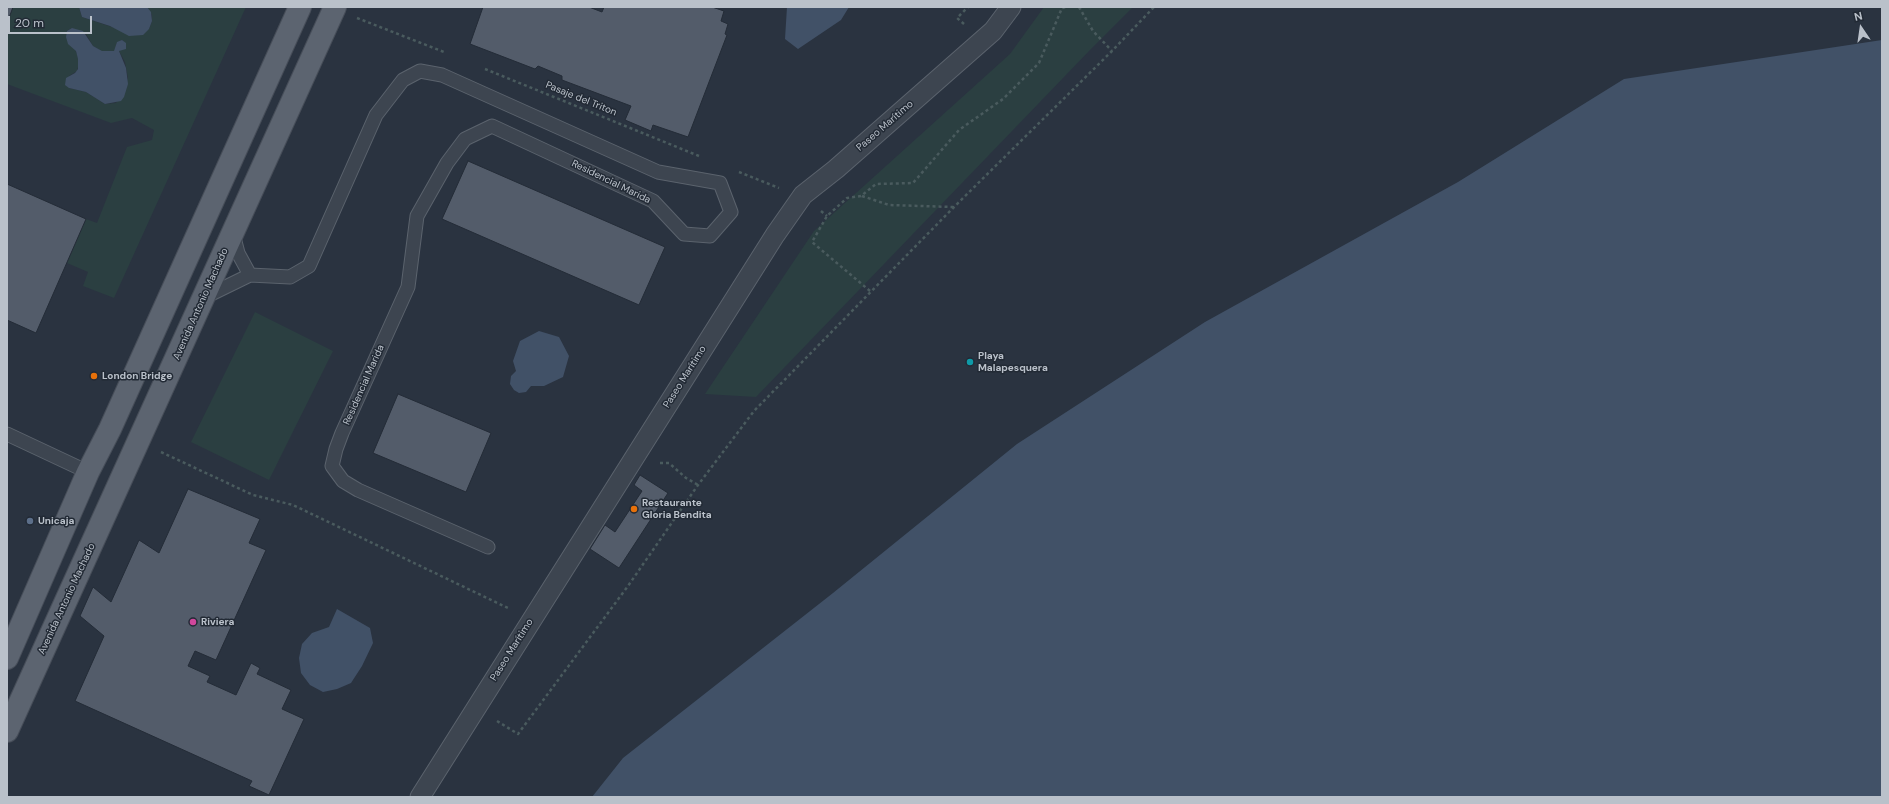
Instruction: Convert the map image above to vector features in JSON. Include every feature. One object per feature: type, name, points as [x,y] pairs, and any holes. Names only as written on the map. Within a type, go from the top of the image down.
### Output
[{"type":"main road","points":[[7,658],[88,472],[110,429],[300,7]]},
{"type":"main road","name":"Avenida Antonio Machado","points":[[7,730],[139,442],[335,7]]},
{"type":"street","name":"Paseo Marítimo","points":[[420,797],[638,450],[775,235],[803,195],[836,169],[993,31],[1010,7]]},
{"type":"lane","name":"Residencial Marida","points":[[204,297],[250,275],[290,277],[308,266],[376,115],[403,80],[420,71],[442,75],[658,172],[720,182],[731,212],[710,236],[684,234],[653,201],[492,126],[465,139],[448,163],[417,216],[408,287],[342,433],[332,466],[343,481],[358,490],[488,547]]},
{"type":"lane","points":[[233,234],[238,253],[250,275]]},
{"type":"lane","points":[[7,434],[88,472]]},
{"type":"path","points":[[965,10],[968,7]]},
{"type":"path","points":[[861,196],[876,184],[913,183],[959,130],[1003,99],[1039,64],[1062,8],[1066,7]]},
{"type":"path","points":[[1079,7],[1093,31],[1112,51]]},
{"type":"path","points":[[498,720],[518,734],[628,586],[698,485],[754,411],[954,207],[1112,51],[1154,7]]},
{"type":"path","points":[[354,17],[448,54]]},
{"type":"path","name":"Pasaje del Triton","points":[[484,68],[702,157]]},
{"type":"path","points":[[738,172],[803,195]]},
{"type":"path","points":[[870,292],[812,242],[827,216],[847,198],[861,196],[889,206],[954,207]]},
{"type":"path","points":[[139,442],[253,495],[293,505],[532,619]]},
{"type":"path","points":[[638,450],[657,462],[663,464],[670,463],[686,478],[698,485]]},
{"type":"green space","points":[[13,7],[79,7],[82,17],[115,28],[149,29],[152,21],[152,15],[147,7],[246,7],[114,298],[83,286],[88,272],[67,263],[86,219],[97,223],[127,147],[152,140],[154,130],[132,118],[111,123],[7,84],[7,17],[9,18]],"holes":[[[72,28],[86,34],[93,46],[101,51],[115,51],[116,44],[122,40],[126,44],[119,51],[125,62],[128,78],[116,103],[105,104],[86,92],[69,88],[69,76],[77,71],[79,63],[77,54],[67,31]]]},
{"type":"green space","points":[[1044,7],[1133,7],[756,397],[705,394],[814,231],[1010,54]]},
{"type":"green space","points":[[255,312],[333,351],[269,480],[191,442]]},
{"type":"water","points":[[79,7],[147,7],[151,12],[152,21],[149,29],[143,35],[129,36],[110,26],[82,17]]},
{"type":"water","points":[[787,7],[849,7],[841,20],[798,49],[785,39]]},
{"type":"water","points":[[72,28],[83,31],[93,46],[102,51],[114,51],[117,42],[122,40],[126,43],[126,49],[119,51],[126,68],[128,84],[124,97],[121,101],[105,104],[86,92],[69,88],[65,85],[66,78],[75,73],[78,69],[76,51],[68,44],[66,37],[67,31]]},
{"type":"water","points":[[1882,40],[1882,797],[592,797],[623,758],[833,593],[1017,444],[1205,322],[1458,182],[1624,79]]},
{"type":"water","points":[[539,331],[559,337],[569,356],[563,377],[544,386],[531,386],[526,392],[519,393],[514,390],[510,384],[511,376],[516,371],[513,361],[520,341]]},
{"type":"water","points":[[337,609],[370,628],[373,643],[362,666],[351,683],[337,689],[323,692],[310,685],[301,673],[299,658],[302,644],[312,633],[329,627]]},
{"type":"building","points":[[7,7],[13,7],[9,18],[7,17]]},
{"type":"building","points":[[483,7],[589,7],[602,12],[604,7],[712,7],[724,11],[721,21],[728,24],[725,34],[727,35],[688,137],[653,125],[651,131],[625,120],[631,106],[562,80],[562,76],[538,66],[535,69],[470,44]]},
{"type":"building","points":[[468,161],[665,247],[639,305],[442,219]]},
{"type":"building","points":[[7,184],[86,219],[36,333],[7,320]]},
{"type":"building","points":[[398,394],[491,433],[466,492],[373,453]]},
{"type":"building","points":[[640,475],[668,493],[619,568],[590,549],[605,525],[615,532],[642,491],[634,485]]},
{"type":"building","points":[[188,489],[260,519],[249,543],[266,550],[216,660],[195,651],[188,666],[210,676],[207,682],[236,695],[251,663],[260,668],[257,674],[291,690],[282,709],[304,719],[269,795],[249,786],[252,781],[75,701],[104,636],[80,616],[93,587],[111,602],[139,540],[159,553]]},
{"type":"place","name":"Playa Malapesquera","points":[[970,362]]},
{"type":"place","name":"London Bridge","points":[[94,376]]},
{"type":"place","name":"Restaurante Gloria Bendita","points":[[634,509]]},
{"type":"place","name":"Unicaja","points":[[30,521]]},
{"type":"place","name":"Riviera","points":[[193,622]]}]
